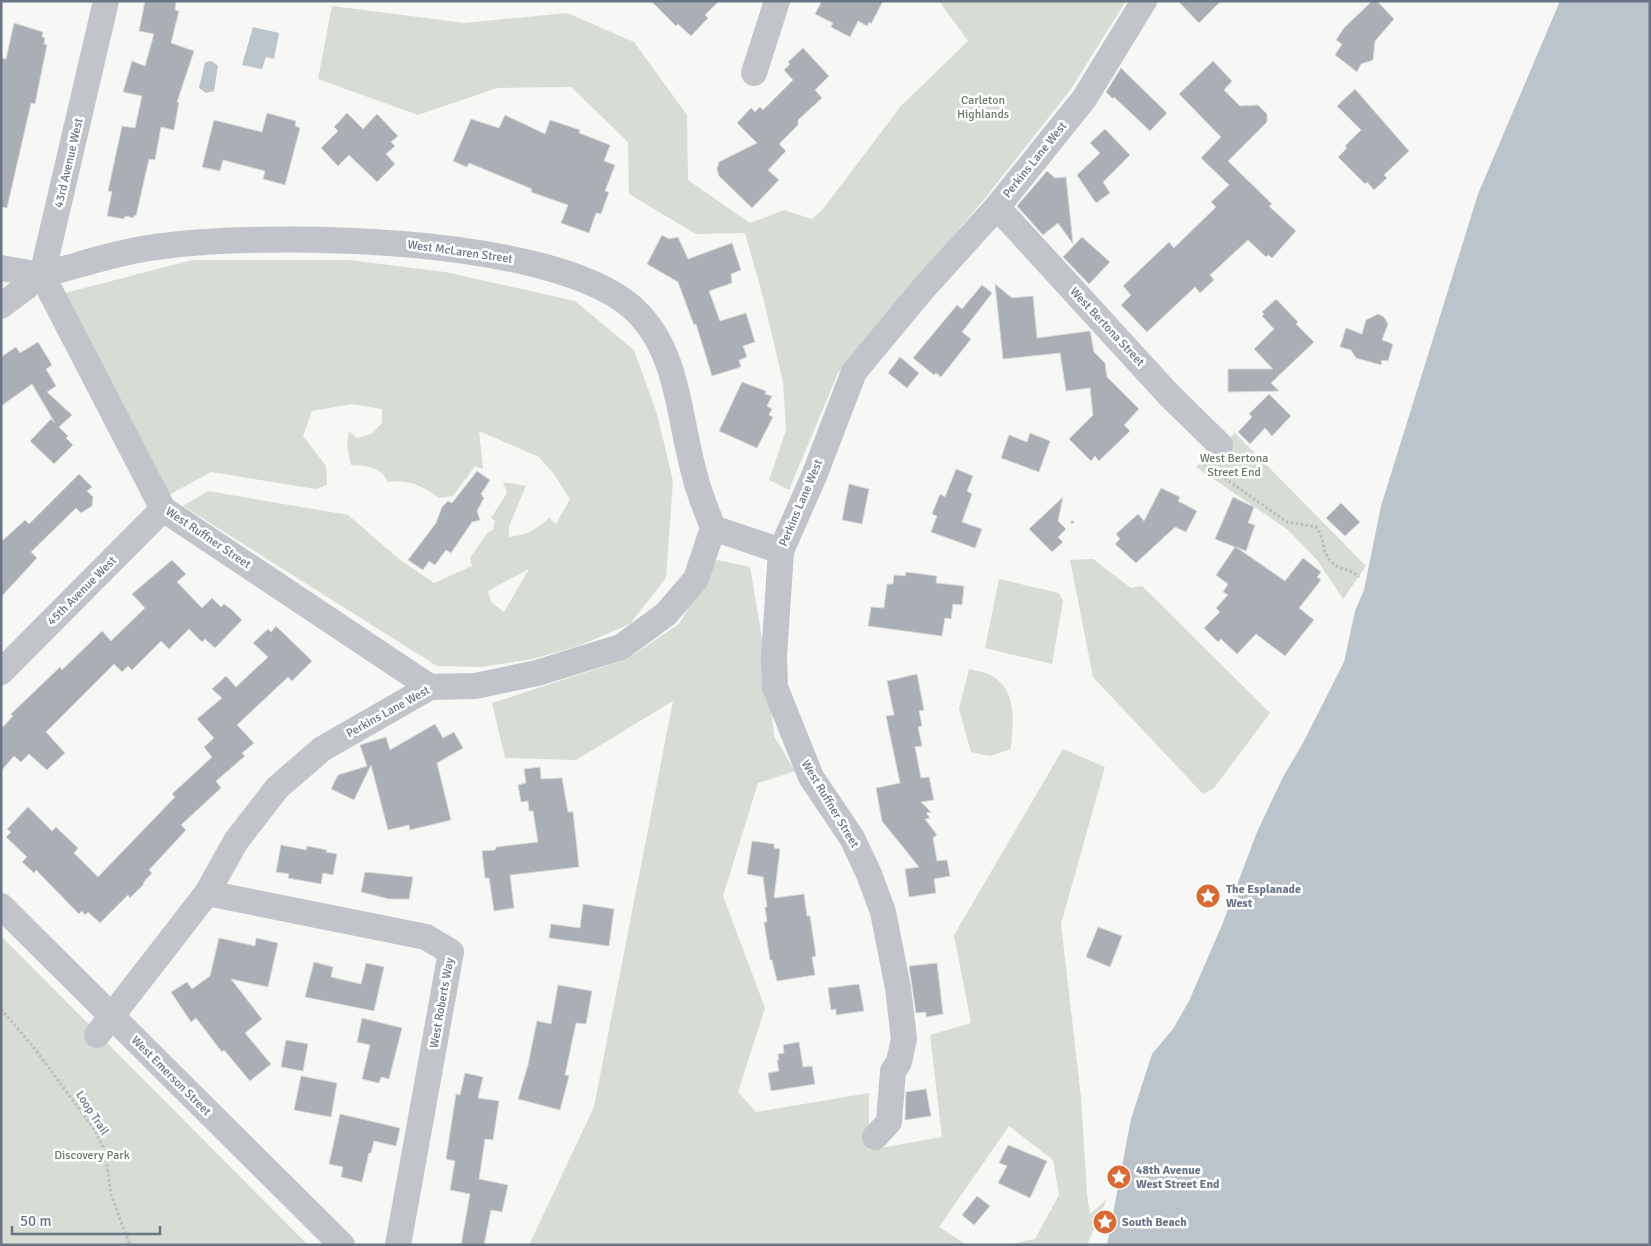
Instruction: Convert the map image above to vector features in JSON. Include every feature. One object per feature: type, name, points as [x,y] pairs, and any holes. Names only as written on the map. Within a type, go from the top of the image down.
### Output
[{"type":"street","name":"43rd Avenue West","points":[[42,275],[106,1]]},
{"type":"street","points":[[754,73],[777,1]]},
{"type":"street","name":"Perkins Lane West","points":[[104,1026],[207,893],[236,841],[277,788],[322,749],[430,687],[475,686],[501,681],[537,673],[621,647],[666,614],[696,578],[713,528],[781,551],[814,476],[854,372],[922,290],[996,207],[1084,99],[1144,1]]},
{"type":"street","name":"West Bertona Street","points":[[996,207],[1169,395],[1210,453]]},
{"type":"street","name":"West McLaren Street","points":[[42,275],[148,248],[205,243],[279,240],[383,241],[508,257],[559,272],[609,290],[639,314],[660,344],[676,385],[695,477],[713,528]]},
{"type":"street","points":[[1,268],[42,275]]},
{"type":"street","points":[[1,306],[42,275]]},
{"type":"street","name":"West Ruffner Street","points":[[42,275],[163,509],[430,687]]},
{"type":"street","name":"45th Avenue West","points":[[1,672],[163,509]]},
{"type":"street","name":"West Ruffner Street","points":[[781,551],[774,657],[775,687],[811,777],[852,838],[870,874],[883,912],[898,988],[904,1039],[899,1062],[893,1071],[889,1122],[875,1137]]},
{"type":"street","name":"West Roberts Way","points":[[207,893],[426,936],[451,952],[398,1245]]},
{"type":"street","name":"West Emerson Street","points":[[1,906],[104,1026],[342,1245]]},
{"type":"path","points":[[1210,453],[1274,513],[1295,524],[1309,524],[1316,528],[1323,538],[1324,552],[1328,558],[1338,567],[1350,569],[1359,577]]},
{"type":"path","name":"Loop Trail","points":[[1,1009],[35,1049],[94,1129],[104,1150],[111,1196],[130,1245]]},
{"type":"green space","name":"Carleton Highlands","points":[[939,1],[1126,1],[1071,89],[986,197],[838,373],[789,490],[769,480],[786,430],[783,382],[763,297],[745,233],[696,234],[629,194],[628,142],[571,87],[497,88],[418,115],[318,79],[332,6],[465,23],[567,13],[634,42],[687,115],[688,180],[750,223],[784,210],[812,219],[823,209],[901,106],[968,41]]},
{"type":"green space","points":[[192,260],[349,260],[445,272],[575,301],[634,350],[657,414],[673,481],[666,578],[630,624],[578,646],[533,659],[481,667],[437,666],[183,506],[208,491],[348,515],[399,559],[434,583],[472,566],[470,558],[488,532],[493,530],[495,521],[491,518],[507,493],[503,482],[526,486],[509,526],[509,537],[530,531],[540,526],[549,518],[556,524],[570,499],[554,474],[539,457],[479,431],[483,469],[475,466],[453,496],[439,498],[415,484],[395,481],[388,482],[381,473],[373,468],[351,465],[347,446],[349,431],[357,438],[371,434],[382,423],[382,409],[352,404],[312,411],[303,436],[326,466],[327,485],[316,489],[211,472],[167,496],[65,293]],"holes":[[[529,569],[504,612],[491,602],[488,591]]]},
{"type":"green space","name":"West Bertona Street End","points":[[1235,433],[1366,566],[1343,599],[1317,560],[1288,530],[1196,467]]},
{"type":"green space","points":[[1093,559],[1131,588],[1142,586],[1270,713],[1214,788],[1203,794],[1093,677],[1070,560]]},
{"type":"green space","points":[[717,560],[750,567],[766,662],[774,736],[795,771],[758,783],[723,896],[765,1008],[738,1092],[756,1112],[869,1093],[869,1150],[942,1137],[930,1035],[971,1023],[954,935],[1063,749],[1105,767],[1061,924],[1081,1097],[1087,1195],[1090,1214],[1107,1199],[1087,1245],[1006,1245],[1035,1239],[1059,1195],[1053,1160],[1009,1126],[939,1227],[967,1245],[529,1245],[594,1107],[673,701],[576,760],[505,758],[492,703],[627,659],[679,624]]},
{"type":"green space","points":[[999,579],[1059,593],[1063,601],[1052,664],[985,648]]},
{"type":"green space","points":[[969,669],[992,676],[1006,690],[1010,699],[1013,718],[1011,749],[990,756],[971,752],[959,709]]},
{"type":"green space","name":"Discovery Park","points":[[1,936],[308,1245],[1,1245]]},
{"type":"shaded area","points":[[1560,1],[1650,1],[1650,1245],[1107,1245],[1131,1119],[1152,1054],[1173,1029],[1189,1001],[1222,925],[1257,832],[1283,777],[1303,743],[1344,662],[1355,611],[1364,590],[1381,506],[1478,194]]},
{"type":"shaded area","points":[[253,27],[279,33],[274,59],[266,57],[262,69],[242,65]]},
{"type":"shaded area","points":[[212,61],[218,66],[214,91],[206,93],[199,88],[205,62]]},
{"type":"building","points":[[145,1],[176,1],[175,10],[179,11],[171,43],[194,51],[177,102],[179,102],[174,130],[161,127],[155,160],[149,159],[136,216],[134,215],[134,218],[125,216],[124,219],[107,216],[112,192],[108,191],[122,126],[135,128],[142,96],[123,92],[132,61],[145,66],[154,34],[139,31]]},
{"type":"building","points":[[651,1],[719,1],[705,15],[708,18],[691,36],[678,24],[676,26]]},
{"type":"building","points":[[822,1],[883,1],[871,24],[869,22],[867,26],[858,21],[850,37],[831,27],[833,23],[815,14]]},
{"type":"building","points":[[1178,1],[1221,1],[1199,23]]},
{"type":"building","points":[[1372,1],[1377,1],[1394,19],[1375,41],[1373,60],[1361,64],[1357,72],[1335,55],[1342,44],[1336,40],[1344,28]]},
{"type":"building","points":[[14,23],[43,32],[44,44],[47,45],[35,104],[31,103],[7,208],[1,207],[1,58],[6,59]]},
{"type":"building","points":[[803,48],[829,76],[815,90],[822,98],[798,120],[798,125],[779,144],[786,151],[768,170],[779,180],[752,208],[719,176],[717,169],[719,162],[757,143],[737,123],[751,108],[755,112],[760,107],[763,110],[793,80],[784,70],[790,64],[788,62]]},
{"type":"building","points":[[1213,61],[1232,81],[1224,90],[1240,106],[1258,105],[1267,114],[1267,122],[1228,161],[1272,204],[1269,206],[1296,231],[1272,258],[1268,255],[1266,257],[1248,240],[1210,275],[1214,280],[1200,293],[1195,287],[1147,332],[1121,305],[1131,295],[1123,286],[1169,242],[1174,248],[1216,207],[1211,202],[1229,185],[1201,158],[1221,137],[1179,94]]},
{"type":"building","points":[[1121,68],[1167,113],[1150,131],[1114,97],[1113,99],[1106,92]]},
{"type":"building","points":[[1355,89],[1409,151],[1384,175],[1387,178],[1374,190],[1367,182],[1365,184],[1338,157],[1347,148],[1345,146],[1361,130],[1337,106]]},
{"type":"building","points":[[267,113],[296,121],[295,126],[300,128],[285,185],[263,179],[265,171],[223,160],[220,171],[202,167],[214,120],[262,132]]},
{"type":"building","points":[[347,113],[363,129],[377,114],[398,136],[391,142],[395,146],[386,154],[395,164],[377,182],[349,155],[338,166],[321,148],[338,131],[334,127]]},
{"type":"building","points":[[505,115],[545,134],[550,120],[580,130],[579,133],[610,145],[604,161],[615,165],[605,191],[609,192],[601,214],[596,213],[589,233],[561,223],[568,205],[531,192],[532,189],[469,163],[467,167],[453,161],[471,119],[499,128]]},
{"type":"building","points":[[1105,129],[1130,155],[1103,182],[1110,193],[1096,203],[1077,175],[1100,153],[1090,143]]},
{"type":"building","points":[[1047,171],[1055,178],[1066,177],[1073,244],[1058,223],[1043,235],[1017,206]]},
{"type":"building","points":[[662,235],[669,239],[678,237],[688,259],[732,243],[741,270],[731,274],[732,283],[709,291],[720,321],[746,313],[755,342],[743,346],[747,357],[739,360],[741,367],[712,376],[696,324],[694,325],[678,282],[647,264]]},
{"type":"building","points":[[1082,237],[1110,262],[1089,284],[1063,257]]},
{"type":"building","points":[[995,284],[1012,298],[1033,296],[1037,338],[1090,331],[1094,352],[1105,363],[1107,377],[1139,409],[1124,425],[1130,431],[1099,461],[1095,456],[1091,461],[1069,439],[1093,415],[1090,388],[1066,391],[1060,353],[1003,359]]},
{"type":"building","points":[[982,285],[992,293],[962,332],[971,339],[941,377],[936,373],[934,375],[913,358],[957,305],[962,309]]},
{"type":"building","points":[[1275,300],[1298,322],[1296,324],[1314,342],[1271,383],[1279,391],[1228,392],[1228,369],[1273,369],[1254,349],[1274,329],[1262,316],[1264,314],[1262,312]]},
{"type":"building","points":[[1378,314],[1384,317],[1388,324],[1382,340],[1393,344],[1388,361],[1382,360],[1381,365],[1356,358],[1351,350],[1340,347],[1346,328],[1362,334],[1366,320]]},
{"type":"building","points":[[38,342],[52,365],[46,369],[56,386],[47,392],[72,415],[59,427],[68,436],[66,438],[73,445],[54,464],[30,441],[51,419],[55,423],[32,384],[1,406],[1,357],[16,347],[20,353]]},
{"type":"building","points":[[900,357],[919,373],[907,388],[888,373]]},
{"type":"building","points":[[742,382],[766,391],[765,394],[772,396],[767,406],[772,409],[769,415],[773,417],[757,448],[719,431]]},
{"type":"building","points":[[1269,394],[1291,416],[1272,436],[1265,428],[1250,444],[1238,432],[1252,417],[1249,414]]},
{"type":"building","points":[[1030,433],[1050,441],[1039,472],[1001,458],[1009,435],[1027,442]]},
{"type":"building","points":[[956,469],[973,476],[967,491],[972,494],[962,522],[982,529],[975,548],[931,532],[937,516],[932,514],[940,494],[945,497]]},
{"type":"building","points":[[477,471],[490,480],[481,494],[484,498],[477,511],[480,520],[472,522],[451,553],[446,550],[435,565],[429,561],[423,570],[408,560],[436,523],[442,507],[448,501],[452,503]]},
{"type":"building","points":[[79,474],[92,487],[87,491],[93,497],[92,506],[81,513],[76,508],[31,552],[37,558],[1,597],[1,542],[25,520],[29,524]]},
{"type":"building","points":[[849,484],[869,489],[862,524],[842,520]]},
{"type":"building","points":[[1161,488],[1180,497],[1178,501],[1197,511],[1186,532],[1175,527],[1136,563],[1115,544],[1120,539],[1116,534],[1138,514],[1144,521]]},
{"type":"building","points":[[1063,497],[1058,521],[1066,529],[1058,537],[1063,542],[1052,552],[1029,529]]},
{"type":"building","points":[[1233,497],[1254,507],[1248,523],[1255,525],[1246,551],[1236,547],[1285,581],[1303,558],[1321,572],[1317,577],[1321,580],[1299,608],[1314,620],[1285,656],[1256,634],[1237,654],[1221,639],[1218,642],[1204,628],[1220,612],[1216,608],[1228,595],[1223,592],[1228,584],[1216,575],[1235,547],[1215,539]]},
{"type":"building","points":[[1341,503],[1360,522],[1345,536],[1326,518]]},
{"type":"building","points":[[172,560],[186,574],[177,582],[202,608],[212,598],[221,607],[224,604],[231,609],[242,620],[215,648],[205,639],[202,642],[189,629],[169,649],[161,641],[132,670],[128,666],[122,672],[114,664],[46,732],[65,753],[47,770],[29,754],[21,762],[14,756],[1,771],[1,729],[13,716],[11,714],[60,667],[62,670],[102,631],[111,641],[145,608],[132,594]]},
{"type":"building","points":[[906,572],[937,576],[936,583],[964,586],[962,605],[953,604],[951,619],[945,618],[942,636],[868,626],[871,607],[884,608],[887,584],[893,584],[894,575],[905,576]]},
{"type":"building","points":[[276,626],[312,661],[292,681],[288,677],[237,725],[254,743],[242,753],[245,756],[216,781],[221,788],[181,825],[186,830],[149,870],[152,873],[144,884],[130,898],[128,895],[100,923],[88,912],[85,915],[82,911],[79,914],[36,870],[34,873],[22,862],[27,857],[6,837],[11,832],[7,829],[28,807],[52,831],[56,827],[78,848],[74,853],[98,877],[175,797],[172,794],[212,757],[204,747],[214,738],[197,719],[222,698],[212,689],[226,676],[236,687],[268,657],[253,643],[268,629],[271,632]]},
{"type":"building","points":[[917,674],[924,710],[919,711],[922,726],[918,727],[922,746],[915,747],[921,778],[929,777],[934,800],[921,802],[931,812],[926,813],[930,818],[925,819],[937,835],[933,838],[937,861],[947,860],[950,876],[934,879],[936,893],[909,897],[905,869],[919,867],[882,821],[876,788],[900,783],[886,716],[894,715],[887,681]]},
{"type":"building","points":[[435,724],[443,738],[454,732],[463,748],[437,763],[451,820],[410,830],[409,825],[388,830],[371,765],[354,800],[331,789],[338,775],[367,766],[360,745],[386,737],[390,750]]},
{"type":"building","points":[[540,767],[541,779],[562,778],[568,812],[573,812],[579,867],[510,875],[514,908],[494,911],[489,878],[485,878],[482,851],[495,850],[496,847],[538,842],[533,811],[529,811],[528,801],[521,802],[518,785],[526,783],[524,769]]},
{"type":"building","points":[[752,841],[774,844],[774,848],[780,849],[774,898],[804,894],[807,916],[810,916],[816,956],[812,957],[815,975],[777,981],[772,960],[770,960],[764,922],[767,922],[765,907],[767,907],[763,877],[747,874]]},
{"type":"building","points":[[281,845],[306,850],[307,846],[337,854],[333,875],[323,873],[321,884],[288,878],[289,874],[276,872]]},
{"type":"building","points":[[365,872],[413,877],[409,899],[389,899],[361,892]]},
{"type":"building","points":[[583,904],[614,909],[609,946],[549,938],[551,924],[580,928]]},
{"type":"building","points":[[1098,927],[1122,936],[1110,967],[1086,957]]},
{"type":"building","points":[[219,938],[255,946],[256,938],[278,943],[268,987],[231,979],[262,1019],[245,1033],[271,1064],[250,1081],[224,1050],[222,1052],[196,1018],[191,1022],[171,992],[187,982],[192,989],[210,976]]},
{"type":"building","points":[[314,962],[333,967],[331,977],[361,984],[366,963],[384,967],[374,1011],[305,997]]},
{"type":"building","points":[[937,963],[943,1014],[926,1017],[926,1012],[916,1013],[909,966]]},
{"type":"building","points":[[859,984],[864,1011],[836,1015],[836,1009],[831,1010],[828,988]]},
{"type":"building","points":[[558,985],[592,991],[586,1024],[576,1023],[565,1075],[569,1076],[560,1110],[518,1099],[528,1065],[537,1021],[551,1024]]},
{"type":"building","points":[[362,1018],[402,1028],[389,1079],[381,1077],[379,1083],[362,1079],[370,1045],[357,1042]]},
{"type":"building","points":[[286,1040],[308,1044],[303,1071],[281,1067]]},
{"type":"building","points":[[799,1042],[803,1067],[812,1066],[815,1084],[771,1091],[768,1073],[779,1071],[777,1060],[779,1060],[778,1054],[784,1053],[783,1045]]},
{"type":"building","points":[[465,1073],[483,1077],[478,1098],[499,1101],[493,1140],[485,1139],[479,1179],[508,1185],[502,1212],[491,1210],[484,1245],[461,1245],[470,1194],[450,1190],[455,1161],[446,1159],[456,1094],[460,1095]]},
{"type":"building","points":[[301,1076],[337,1083],[331,1117],[294,1110]]},
{"type":"building","points":[[926,1089],[931,1116],[905,1120],[906,1092]]},
{"type":"building","points":[[340,1114],[400,1128],[396,1146],[374,1141],[362,1182],[341,1177],[343,1167],[329,1164]]},
{"type":"building","points":[[1008,1145],[1047,1161],[1030,1198],[998,1183],[1007,1166],[999,1163]]},
{"type":"building","points":[[977,1196],[990,1206],[974,1225],[962,1215]]},
{"type":"place","name":"The Esplanade West","points":[[1208,896]]},
{"type":"place","name":"48th Avenue West Street End","points":[[1119,1177]]},
{"type":"place","name":"South Beach","points":[[1105,1222]]}]
